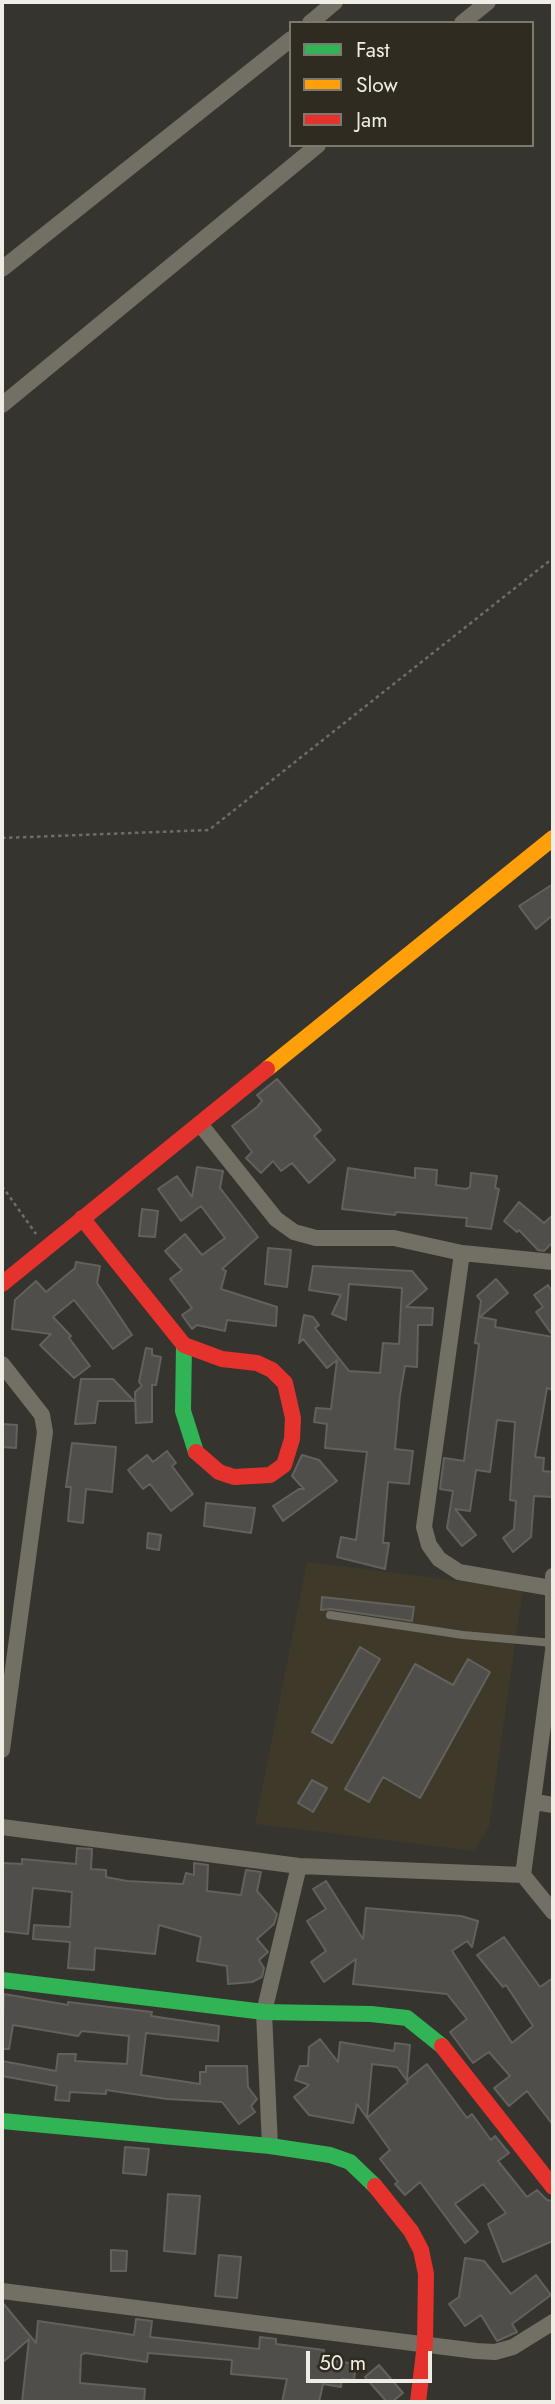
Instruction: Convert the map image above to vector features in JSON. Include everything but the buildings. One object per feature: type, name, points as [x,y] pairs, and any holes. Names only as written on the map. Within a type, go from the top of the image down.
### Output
[{"type":"street","points":[[312,21],[335,2]]},
{"type":"street","points":[[464,21],[488,2]]},
{"type":"street","points":[[2,269],[289,40]]},
{"type":"street","points":[[2,405],[316,147]]},
{"type":"street","points":[[2,1284],[553,838]]},
{"type":"street","points":[[200,1124],[276,1219],[294,1232],[316,1238],[394,1238],[462,1253],[553,1262]]},
{"type":"street","points":[[82,1218],[184,1345],[222,1359],[257,1363],[272,1370],[285,1383],[293,1418],[291,1446],[284,1465],[270,1475],[234,1477],[219,1472],[198,1457],[189,1438],[183,1411],[184,1345]]},
{"type":"street","points":[[462,1253],[424,1527],[429,1545],[439,1559],[459,1572],[552,1582],[553,1647],[535,1802],[523,1875],[553,1912]]},
{"type":"street","points":[[2,1364],[37,1407],[45,1432],[2,1750]]},
{"type":"street","points":[[535,1802],[553,1805]]},
{"type":"street","points":[[2,1827],[299,1866],[523,1875]]},
{"type":"street","points":[[270,2146],[264,2012],[299,1866]]},
{"type":"street","points":[[2,1980],[264,2012],[371,2014],[407,2018],[437,2040],[553,2187]]},
{"type":"street","points":[[2,2121],[270,2146],[330,2155],[351,2162],[365,2174],[411,2231],[421,2250],[426,2274],[425,2344],[418,2402]]},
{"type":"street","points":[[2,2291],[495,2352],[513,2347],[553,2322]]},
{"type":"lane","points":[[330,1615],[553,1647]]},
{"type":"path","points":[[2,838],[209,830],[553,558]]},
{"type":"path","points":[[2,1186],[46,1248]]},
{"type":"shaded area","points":[[307,1562],[523,1589],[489,1827],[474,1851],[255,1824]]},
{"type":"traffic: fast","points":[[184,1345],[183,1411],[196,1452]]},
{"type":"traffic: fast","points":[[2,1980],[264,2012],[371,2014],[407,2018],[442,2046]]},
{"type":"traffic: fast","points":[[2,2121],[270,2146],[330,2155],[350,2162],[375,2186]]},
{"type":"traffic: slow","points":[[267,1069],[553,838]]},
{"type":"traffic: jam","points":[[2,1284],[267,1069]]},
{"type":"traffic: jam","points":[[82,1218],[184,1345],[222,1359],[257,1363],[272,1370],[285,1383],[293,1418],[292,1439],[284,1465],[270,1475],[234,1477],[219,1472],[196,1452]]},
{"type":"traffic: jam","points":[[442,2046],[553,2187]]},
{"type":"traffic: jam","points":[[375,2186],[411,2231],[421,2250],[426,2274],[425,2344],[418,2402]]}]
